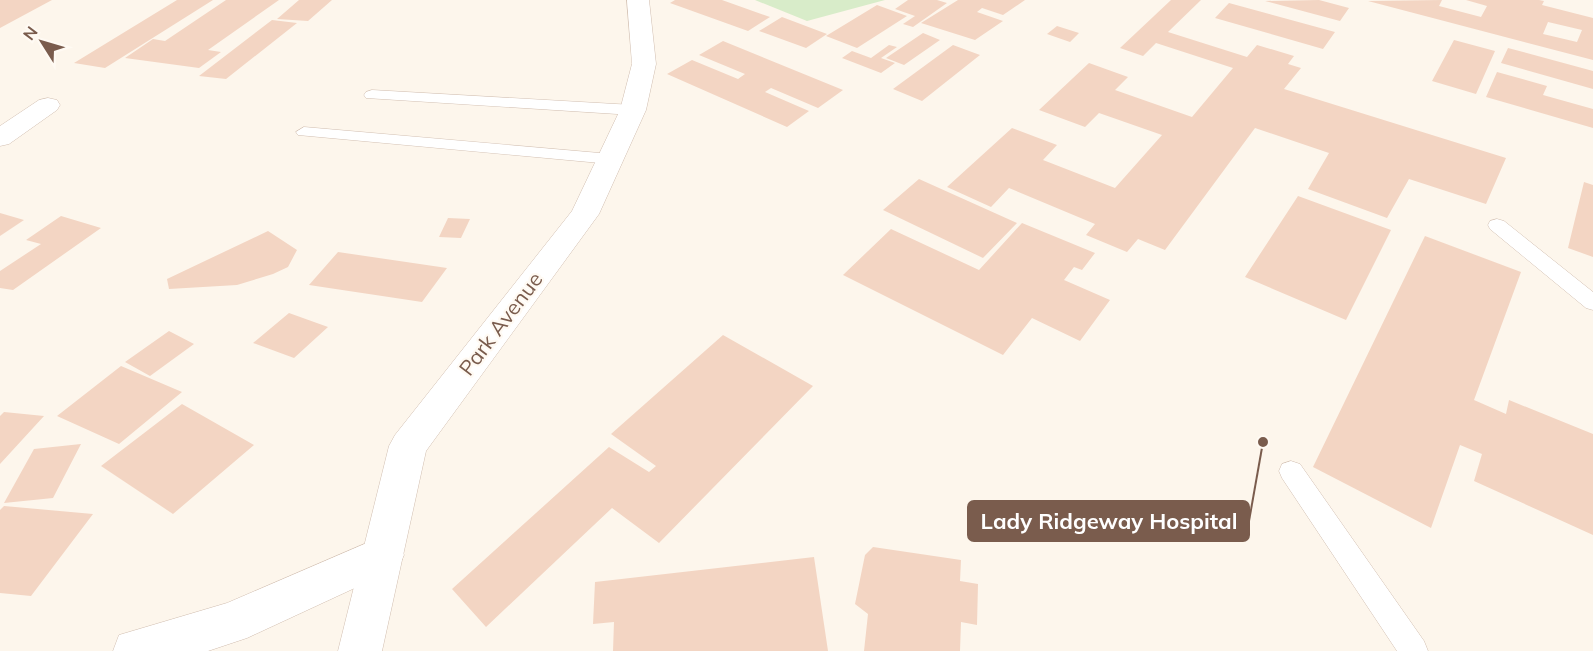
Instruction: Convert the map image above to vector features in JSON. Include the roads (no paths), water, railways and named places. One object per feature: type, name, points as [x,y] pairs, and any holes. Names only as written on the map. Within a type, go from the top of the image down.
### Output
[{"type":"street","name":"Park Avenue","points":[[360,651],[408,446],[585,214],[633,110],[644,64],[638,0]]},
{"type":"street","points":[[0,138],[48,105]]},
{"type":"street","points":[[135,651],[231,623],[383,555]]},
{"type":"lane","points":[[372,95],[633,110]]},
{"type":"lane","points":[[304,132],[611,159]]},
{"type":"lane","points":[[1497,225],[1593,303]]},
{"type":"lane","points":[[1291,471],[1414,651]]},
{"type":"place","name":"Lady Ridgeway Hospital","points":[[1263,442]]}]
